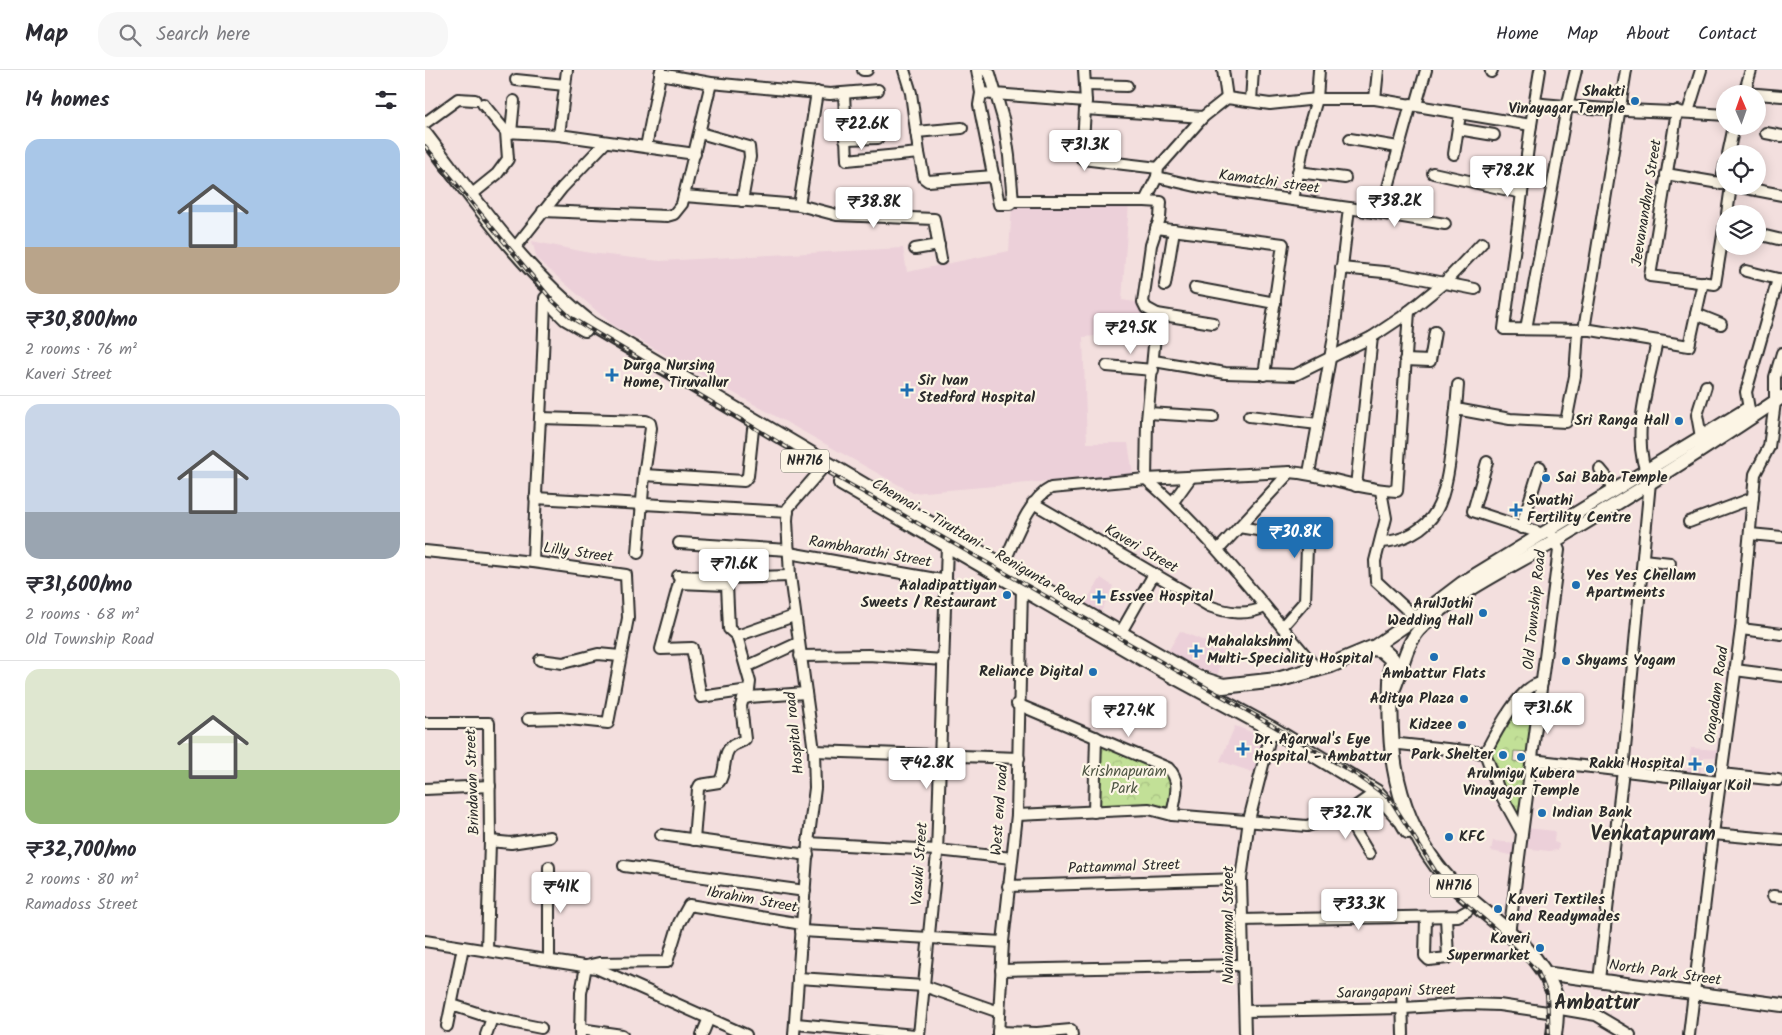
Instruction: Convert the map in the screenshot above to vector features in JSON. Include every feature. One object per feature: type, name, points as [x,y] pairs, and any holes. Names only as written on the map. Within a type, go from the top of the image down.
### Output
[{"type":"highway","name":"Chennai - Tiruttani - Renigunta Road","points":[[425,135],[566,318],[821,470],[1025,583],[1121,632],[1198,678],[1215,685],[1232,685]]},
{"type":"highway","name":"Chennai - Tiruttani - Renigunta Road","points":[[425,150],[549,294],[591,324],[949,540],[1003,565],[1025,583],[1163,670],[1272,729],[1376,792],[1402,821],[1429,867],[1447,890],[1467,910],[1497,933],[1535,972],[1552,1010],[1547,1035]]},
{"type":"highway","name":"NH716","points":[[1232,685],[1277,680],[1317,669],[1372,648],[1382,650],[1392,659],[1391,743],[1395,776]]},
{"type":"highway","points":[[1232,685],[1227,692],[1237,709]]},
{"type":"highway","name":"Chennai - Tiruttani - Renigunta Road","points":[[1395,776],[1409,818],[1436,865],[1453,885],[1530,954],[1544,973],[1553,991],[1554,1035]]},
{"type":"highway","points":[[1376,792],[1395,776]]},
{"type":"main road","points":[[1391,695],[1399,679],[1404,656],[1411,641],[1420,630],[1449,605],[1612,490],[1648,477],[1701,438],[1749,409],[1778,395]]},
{"type":"main road","points":[[1372,648],[1462,583],[1648,477],[1778,395]]},
{"type":"main road","name":"North Park Street","points":[[1544,973],[1782,1005]]},
{"type":"street","points":[[559,135],[567,70]]},
{"type":"street","points":[[904,70],[911,93],[924,178],[928,181],[994,176]]},
{"type":"street","points":[[977,70],[981,93],[979,105],[999,204],[1011,204],[1013,201],[1161,202],[1160,218],[1151,245],[1143,302],[1145,308],[1157,314],[1213,322]]},
{"type":"street","points":[[1085,70],[1085,105]]},
{"type":"street","points":[[1223,70],[1227,98]]},
{"type":"street","points":[[1251,101],[1253,70]]},
{"type":"street","points":[[1293,200],[1298,172],[1317,99],[1319,70]]},
{"type":"street","points":[[1375,99],[1378,70]]},
{"type":"street","points":[[1387,191],[1398,147],[1426,70]]},
{"type":"street","points":[[1541,70],[1531,125],[1504,329],[1581,330],[1689,346],[1703,282],[1715,284],[1720,255]]},
{"type":"street","points":[[1526,329],[1567,107],[1576,70]]},
{"type":"street","points":[[1456,409],[1510,419],[1566,422],[1626,70]]},
{"type":"street","points":[[1688,112],[1701,70]]},
{"type":"street","points":[[1747,85],[1751,70]]},
{"type":"street","points":[[988,71],[1004,122],[1013,201]]},
{"type":"street","points":[[646,148],[660,72],[711,83],[817,92],[844,93],[878,90]]},
{"type":"street","points":[[516,80],[565,85]]},
{"type":"street","points":[[543,211],[667,216],[679,210],[695,154],[711,83]]},
{"type":"street","points":[[1085,85],[1127,86]]},
{"type":"street","points":[[799,205],[817,92]]},
{"type":"street","points":[[844,93],[847,160],[919,153]]},
{"type":"street","points":[[981,93],[1203,117]]},
{"type":"street","points":[[1766,95],[1782,96]]},
{"type":"street","points":[[1145,201],[1158,173],[1203,117],[1227,98],[1270,104],[1317,99],[1375,99],[1531,125]]},
{"type":"street","points":[[425,122],[458,99],[479,102],[509,132],[559,135],[695,154]]},
{"type":"street","points":[[471,195],[505,165],[509,154],[509,132],[514,101]]},
{"type":"street","points":[[1535,103],[1567,107],[1716,114]]},
{"type":"street","name":"Kamatchi street","points":[[1085,105],[1082,159],[1158,173],[1200,187],[1445,224]]},
{"type":"street","name":"Jeevanandhar Street","points":[[1677,111],[1650,276],[1703,282]]},
{"type":"street","points":[[1454,154],[1460,114]]},
{"type":"street","points":[[916,132],[962,128]]},
{"type":"street","points":[[1458,129],[1494,134]]},
{"type":"street","points":[[700,133],[749,147],[750,157],[742,201]]},
{"type":"street","points":[[1766,133],[1782,136]]},
{"type":"street","points":[[845,139],[878,138]]},
{"type":"street","points":[[1350,139],[1398,147]]},
{"type":"street","points":[[514,249],[561,188],[606,142]]},
{"type":"street","points":[[1298,172],[1345,178]]},
{"type":"street","points":[[1433,173],[1522,193]]},
{"type":"street","points":[[1667,174],[1716,183]]},
{"type":"street","points":[[1766,192],[1782,195]]},
{"type":"street","points":[[683,196],[799,205],[837,215],[933,219],[935,221],[941,259]]},
{"type":"street","points":[[1309,473],[1333,342],[1349,208]]},
{"type":"street","points":[[1156,228],[1281,242],[1283,245],[1264,376]]},
{"type":"street","points":[[1165,285],[1174,230]]},
{"type":"street","points":[[1766,236],[1782,240]]},
{"type":"street","points":[[1107,366],[1154,365],[1225,374],[1295,375],[1372,337],[1409,311],[1445,282],[1482,243]]},
{"type":"street","points":[[915,249],[939,245]]},
{"type":"street","points":[[1341,268],[1394,273],[1475,289]]},
{"type":"street","points":[[1746,271],[1780,280],[1746,392],[1749,409]]},
{"type":"street","points":[[1195,288],[1275,304]]},
{"type":"street","points":[[425,551],[533,562],[535,498],[549,294]]},
{"type":"street","points":[[1003,565],[1033,503],[1041,493],[1051,488],[1146,479],[1290,472],[1309,473],[1381,491],[1397,491],[1409,311]]},
{"type":"street","points":[[1146,479],[1148,413],[1154,365],[1157,314]]},
{"type":"street","points":[[1696,314],[1721,324]]},
{"type":"street","points":[[1405,360],[1430,361],[1435,332]]},
{"type":"street","points":[[1356,486],[1372,337]]},
{"type":"street","points":[[1599,980],[1623,770],[1643,560],[1648,477],[1641,424],[1657,341]]},
{"type":"street","name":"Oragadam Road","points":[[1689,1035],[1720,778],[1744,630],[1755,474],[1769,447],[1778,395],[1775,377],[1782,354]]},
{"type":"street","points":[[1381,542],[1401,539],[1416,531],[1437,510],[1447,476],[1459,385]]},
{"type":"street","points":[[1701,438],[1697,415],[1706,386]]},
{"type":"street","points":[[1148,413],[1213,417]]},
{"type":"street","points":[[1249,416],[1318,424]]},
{"type":"street","points":[[540,418],[646,421],[650,423],[638,553]]},
{"type":"street","points":[[644,475],[744,481],[748,476],[753,428]]},
{"type":"street","points":[[1487,462],[1473,511],[1521,528],[1549,535]]},
{"type":"street","points":[[1521,528],[1540,467]]},
{"type":"street","points":[[535,498],[788,512],[794,501],[821,470]]},
{"type":"street","points":[[1600,470],[1609,480],[1612,490]]},
{"type":"street","points":[[1218,550],[1290,472]]},
{"type":"street","points":[[1173,502],[1191,477]]},
{"type":"street","points":[[1146,479],[1173,502],[1218,550],[1317,669]]},
{"type":"street","points":[[1381,491],[1386,518],[1375,561],[1375,581],[1416,618]]},
{"type":"street","points":[[1689,522],[1753,498]]},
{"type":"street","name":"Kaveri Street","points":[[1033,503],[1209,606],[1220,610],[1245,613],[1265,607]]},
{"type":"street","name":"Hospital road","points":[[788,512],[790,617],[794,645],[800,656],[806,693],[814,751],[815,788],[808,843],[794,1035]]},
{"type":"street","points":[[1239,527],[1299,537],[1304,540],[1307,547],[1305,600],[1282,627]]},
{"type":"street","points":[[1750,534],[1782,536]]},
{"type":"street","name":"Old Township Road","points":[[1509,934],[1559,550],[1549,535]]},
{"type":"street","name":"Vasuki Street","points":[[917,1035],[937,850],[949,540]]},
{"type":"street","name":"Rambharathi Street","points":[[679,543],[789,552],[947,581]]},
{"type":"street","points":[[1643,560],[1670,563]]},
{"type":"street","name":"Lilly Street","points":[[528,719],[560,718],[609,723],[628,618],[626,575],[533,562]]},
{"type":"street","points":[[1121,632],[1153,574]]},
{"type":"street","points":[[678,576],[727,578],[790,576]]},
{"type":"street","points":[[679,583],[727,585],[729,629],[737,636],[750,682],[749,690],[701,697],[692,648],[661,649],[679,583]]},
{"type":"street","name":"West end road","points":[[998,1034],[1003,942],[1017,815],[1019,758],[1017,704],[1025,583]]},
{"type":"street","points":[[737,636],[790,617]]},
{"type":"street","points":[[1744,630],[1782,634]]},
{"type":"street","points":[[746,667],[794,645]]},
{"type":"street","points":[[540,660],[563,663],[598,654],[620,656]]},
{"type":"street","points":[[800,656],[868,655],[944,660]]},
{"type":"street","points":[[1738,670],[1782,676]]},
{"type":"street","name":"Old Township Road","points":[[1485,753],[1503,721],[1525,691],[1537,683],[1542,683]]},
{"type":"street","points":[[694,840],[700,785],[719,782],[724,774],[728,752],[731,747],[743,741],[746,736],[741,706],[743,699],[749,696],[806,693]]},
{"type":"street","points":[[1017,704],[1168,768],[1175,774],[1177,786],[1172,815]]},
{"type":"street","name":"Brindavan Street","points":[[425,723],[489,722],[490,841],[487,950]]},
{"type":"street","name":"Nainiammal Street","points":[[1245,1035],[1241,879],[1249,820],[1272,729]]},
{"type":"street","points":[[1094,812],[1095,737]]},
{"type":"street","points":[[1391,743],[1485,753],[1500,793],[1522,834]]},
{"type":"street","points":[[814,751],[1019,758]]},
{"type":"street","points":[[1532,760],[1720,778],[1778,780]]},
{"type":"street","points":[[425,789],[490,786]]},
{"type":"street","points":[[1017,815],[1149,809],[1172,815],[1307,826],[1345,814],[1376,792]]},
{"type":"street","points":[[1345,814],[1369,854]]},
{"type":"street","points":[[1713,834],[1782,840]]},
{"type":"street","points":[[661,835],[808,855]]},
{"type":"street","name":"Brindavan Street","points":[[490,841],[511,843],[550,837]]},
{"type":"street","points":[[808,843],[937,850],[1012,858]]},
{"type":"street","points":[[624,866],[805,891]]},
{"type":"street","points":[[549,867],[549,960]]},
{"type":"street","name":"Pattammal Street","points":[[1008,886],[1241,879]]},
{"type":"street","name":"Ibrahim Street","points":[[587,966],[599,963],[667,962],[679,923],[689,905],[802,928]]},
{"type":"street","points":[[1241,920],[1458,916],[1467,910]]},
{"type":"street","points":[[1426,917],[1425,956],[1429,960],[1448,958],[1446,916]]},
{"type":"street","points":[[802,928],[1003,942]]},
{"type":"street","points":[[425,941],[596,968],[746,1035]]},
{"type":"street","points":[[447,1026],[463,947]]},
{"type":"street","points":[[1001,970],[1243,965]]},
{"type":"street","points":[[587,966],[581,993],[580,1032],[622,1035]]},
{"type":"street","points":[[799,978],[923,986],[999,1012]]},
{"type":"street","points":[[1402,992],[1404,1008],[1403,1035]]},
{"type":"street","name":"Sarangapani Street","points":[[1245,1011],[1404,1008],[1468,1004],[1499,1005],[1596,1016],[1630,1035]]},
{"type":"street","points":[[452,1005],[492,1018],[541,1028]]},
{"type":"street","points":[[486,1035],[492,1018]]},
{"type":"street","points":[[702,1035],[709,1018]]},
{"type":"street","points":[[796,1024],[917,1035]]},
{"type":"street","points":[[998,1034],[1071,1030],[1072,1035]]},
{"type":"shaded area","name":"Sir Ivan Stedford Hospital","points":[[1129,203],[1122,300],[1149,304],[1148,332],[1083,337],[1087,443],[1128,443],[1133,474],[913,493],[614,326],[537,259],[532,241],[590,253],[660,261],[903,248],[907,272],[1009,251],[1012,206]]},
{"type":"shaded area","name":"Essvee Hospital","points":[[1101,578],[1113,586],[1100,614],[1084,604]]},
{"type":"shaded area","name":"Mahalakshmi Multi-Speciality Hospital","points":[[1180,631],[1224,649],[1218,674],[1194,668],[1167,653]]},
{"type":"shaded area","name":"Dr. Agarwal's Eye Hospital - Ambattur","points":[[1235,726],[1265,737],[1255,773],[1220,761]]},
{"type":"shaded area","name":"Rakki Hospital","points":[[1691,748],[1718,750],[1716,757],[1704,757],[1700,773],[1687,771]]},
{"type":"shaded area","points":[[1526,828],[1555,831],[1554,842],[1559,844],[1558,850],[1549,851],[1523,848]]},
{"type":"shaded area","points":[[1493,841],[1516,843],[1515,856],[1491,851]]},
{"type":"green space","points":[[1539,689],[1530,752],[1514,751],[1513,761],[1529,764],[1520,826],[1488,756],[1504,722],[1527,692]]},
{"type":"green space","name":"Krishnapuram Park","points":[[1097,740],[1164,768],[1175,785],[1170,813],[1096,810]]},
{"type":"railway","points":[[425,146],[552,300],[570,317],[833,475],[1357,775],[1390,799],[1436,872],[1453,893],[1494,928],[1538,972],[1547,994],[1549,1035]]},
{"type":"place","name":"Shakti Vinayagar Temple","points":[[1635,101]]},
{"type":"place","name":"Durga Nursing Home, Tiruvallur","points":[[612,375]]},
{"type":"place","name":"Sir Ivan Stedford Hospital","points":[[907,390]]},
{"type":"place","name":"Sri Ranga Hall","points":[[1679,421]]},
{"type":"place","name":"Sai Baba Temple","points":[[1546,478]]},
{"type":"place","name":"Swathi Fertility Centre","points":[[1516,510]]},
{"type":"place","name":"Yes Yes Chellam Apartments","points":[[1576,585]]},
{"type":"place","name":"Aaladipattiyan Sweets / Restaurant","points":[[1007,595]]},
{"type":"place","name":"Essvee Hospital","points":[[1099,597]]},
{"type":"place","name":"ArulJothi Wedding Hall","points":[[1483,613]]},
{"type":"place","name":"Mahalakshmi Multi-Speciality Hospital","points":[[1196,651]]},
{"type":"place","name":"Ambattur Flats","points":[[1434,657]]},
{"type":"place","name":"Shyams Yogam","points":[[1566,661]]},
{"type":"place","name":"Reliance Digital","points":[[1093,672]]},
{"type":"place","name":"Aditya Plaza","points":[[1464,699]]},
{"type":"place","name":"Kidzee","points":[[1462,725]]},
{"type":"place","name":"Dr. Agarwal's Eye Hospital - Ambattur","points":[[1243,749]]},
{"type":"place","name":"Park Shelter","points":[[1503,755]]},
{"type":"place","name":"Arulmigu Kubera Vinayagar Temple","points":[[1521,757]]},
{"type":"place","name":"Rakki Hospital","points":[[1695,764]]},
{"type":"place","name":"Pillaiyar Koil","points":[[1710,769]]},
{"type":"place","name":"Indian Bank","points":[[1542,813]]},
{"type":"place","name":"KFC","points":[[1449,837]]},
{"type":"place","name":"Kaveri Textiles and Readymades","points":[[1498,909]]},
{"type":"place","name":"Kaveri Supermarket","points":[[1540,948]]},
{"type":"district","name":"Venkatapuram","points":[[1653,835]]},
{"type":"district","name":"Ambattur","points":[[1597,1004]]}]
